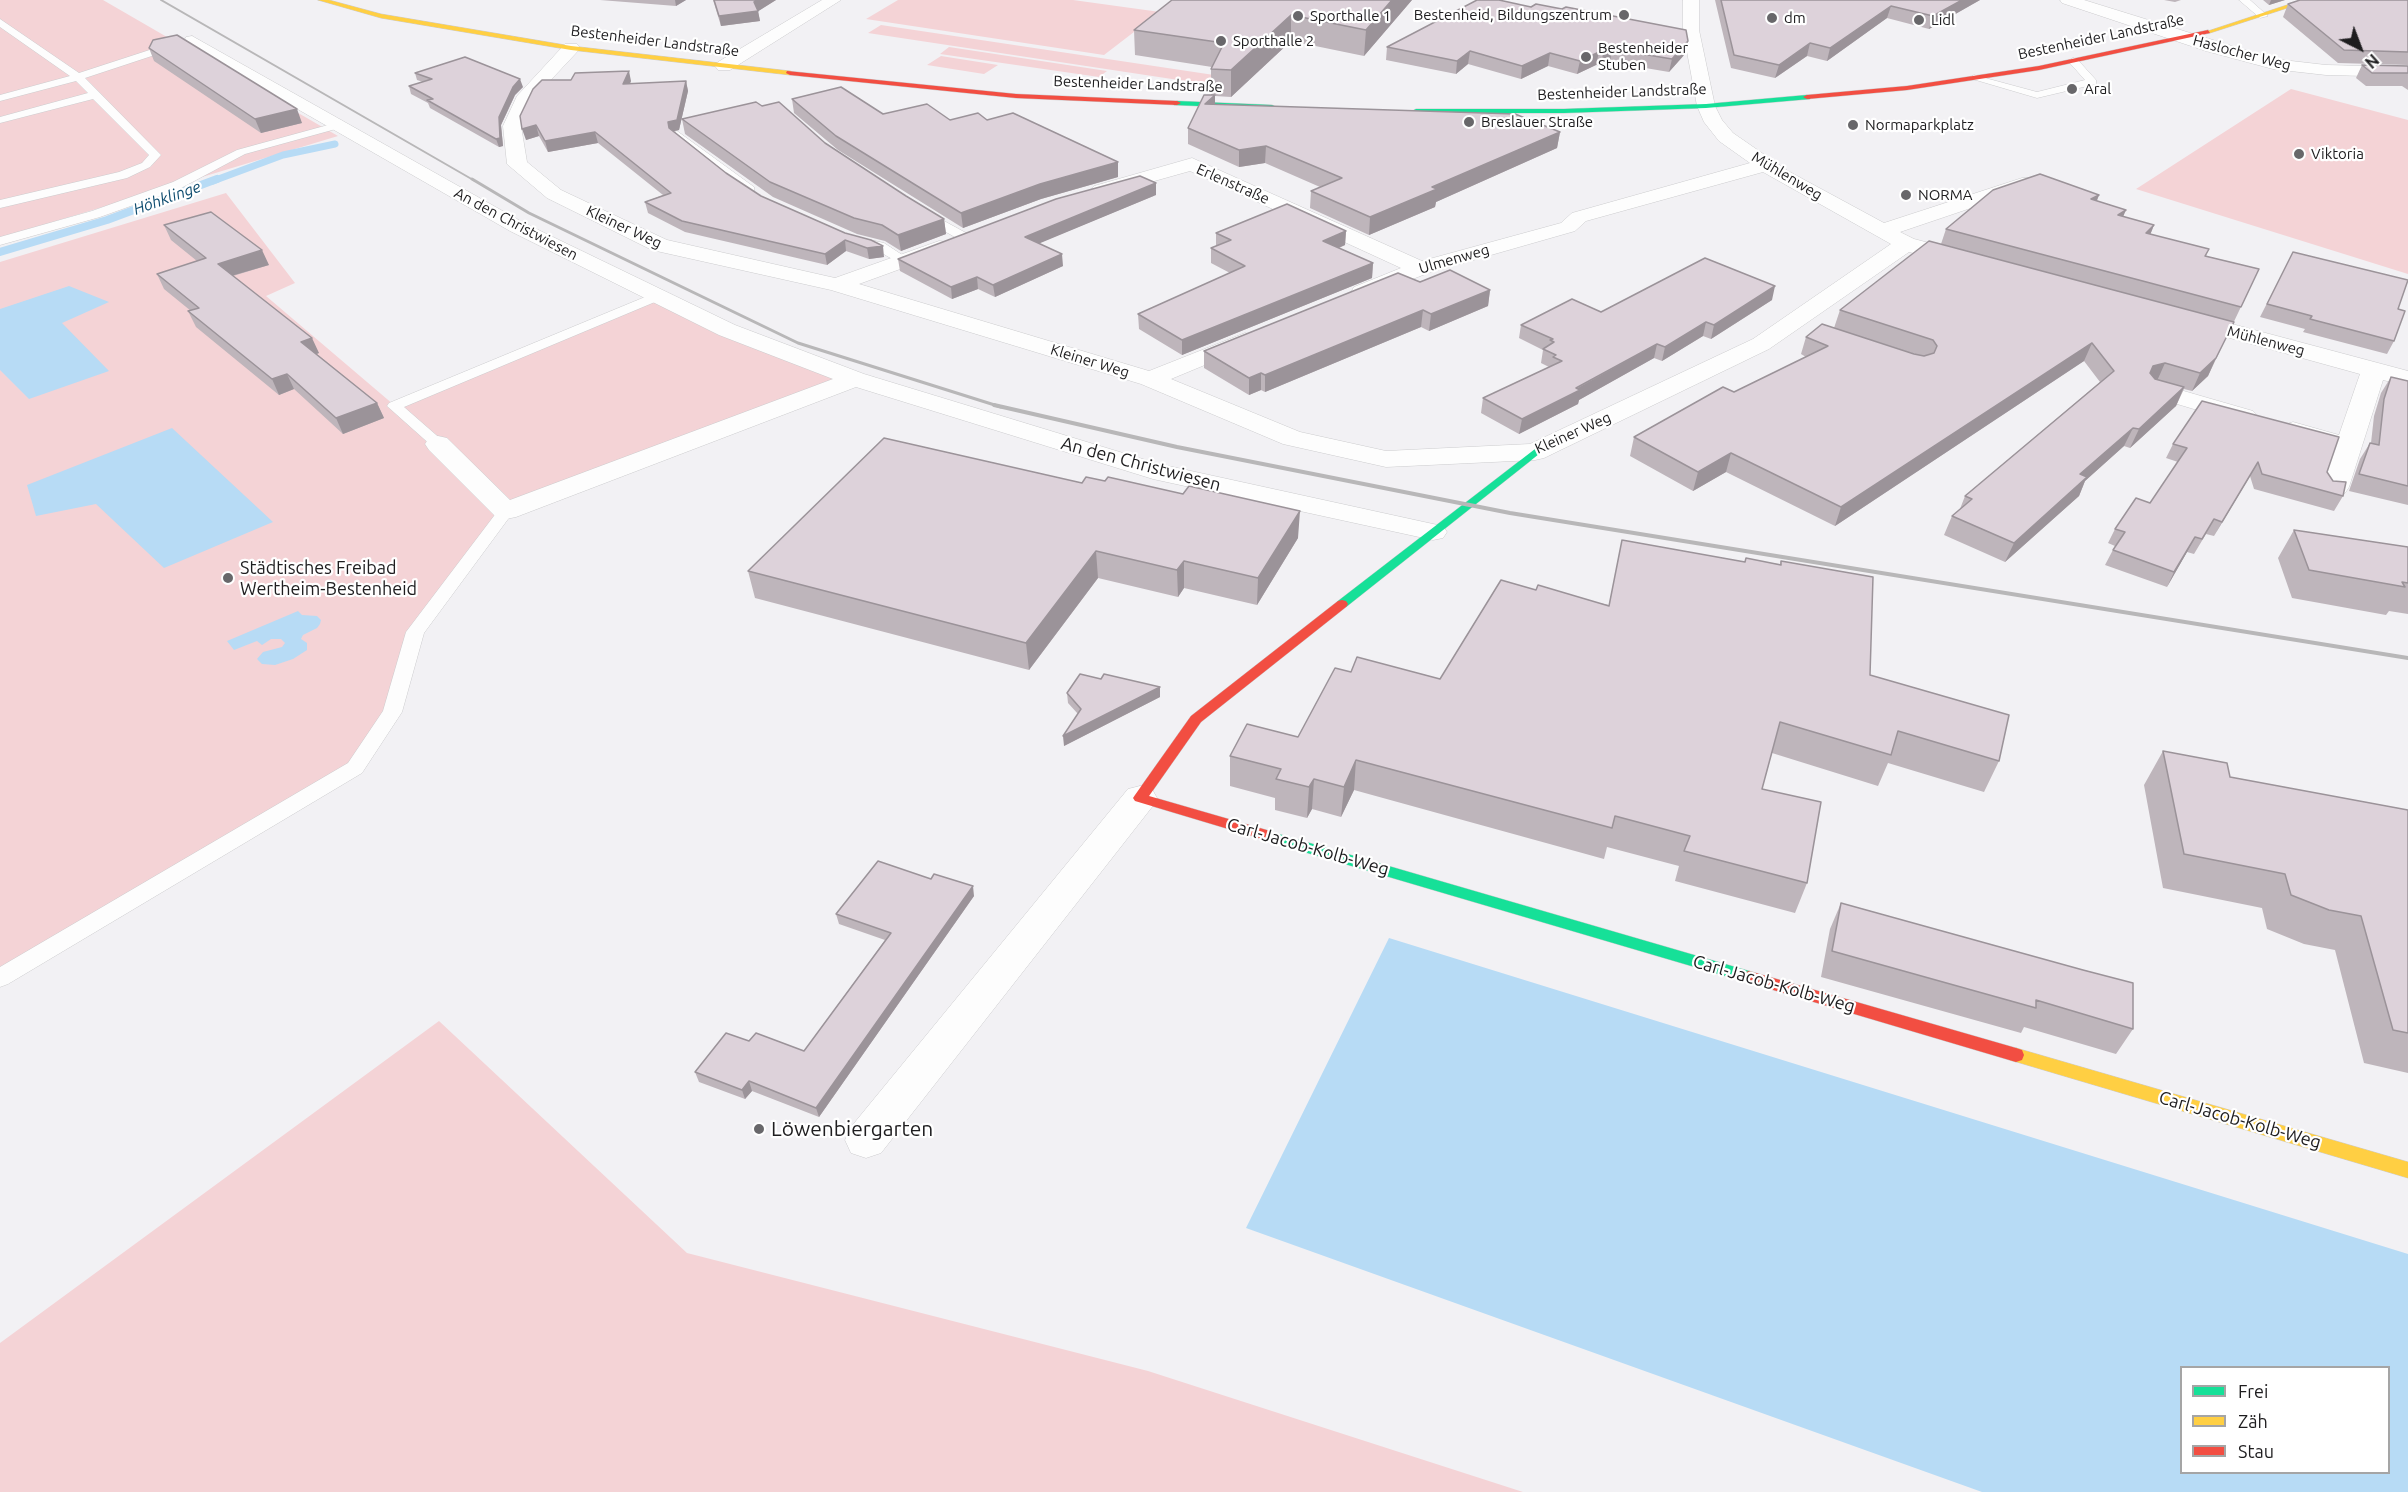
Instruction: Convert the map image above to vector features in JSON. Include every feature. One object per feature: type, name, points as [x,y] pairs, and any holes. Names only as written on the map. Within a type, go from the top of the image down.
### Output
[{"type":"main road","name":"Bestenheider Landstraße","points":[[321,0],[381,16],[571,48],[723,66],[1016,96],[1290,107]]},
{"type":"main road","name":"Bestenheider Landstraße","points":[[1399,111],[1599,110],[1706,106],[1907,88],[2073,61],[2185,38],[2263,16],[2309,0]]},
{"type":"main road","points":[[1140,798],[1196,719],[1535,452]]},
{"type":"main road","name":"Carl-Jacob-Kolb-Weg","points":[[1140,798],[2408,1170]]},
{"type":"street","points":[[723,66],[833,0]]},
{"type":"street","points":[[1691,0],[1691,30],[1706,106]]},
{"type":"street","name":"Haslocher Weg","points":[[2068,0],[2273,64],[2326,70],[2408,72]]},
{"type":"street","points":[[2099,9],[2115,0]]},
{"type":"street","name":"An den Christwiesen","points":[[192,40],[517,227],[727,330],[855,379],[1152,471],[1433,532]]},
{"type":"street","name":"Kleiner Weg","points":[[571,48],[526,96],[512,126],[517,164],[554,194],[660,245],[837,285],[1150,379],[1292,438],[1386,459],[1535,452],[1801,327],[1906,244]]},
{"type":"street","name":"Mühlenweg","points":[[1706,106],[1713,122],[1726,136],[1766,165],[1906,244],[1941,253]]},
{"type":"street","name":"Erlenstraße","points":[[1082,196],[1192,164],[1420,268]]},
{"type":"street","name":"Ulmenweg","points":[[1344,299],[1420,268],[1568,227],[1579,217],[1766,165]]},
{"type":"street","points":[[1883,231],[2040,178]]},
{"type":"street","points":[[837,285],[985,229]]},
{"type":"street","name":"Mühlenweg","points":[[2167,314],[2408,379]]},
{"type":"street","points":[[1150,379],[1269,330]]},
{"type":"street","points":[[2335,488],[2374,369]]},
{"type":"street","points":[[438,444],[506,511],[855,379]]},
{"type":"street","points":[[2156,390],[2349,446]]},
{"type":"street","points":[[866,1140],[1140,798]]},
{"type":"lane","points":[[2244,0],[2263,16]]},
{"type":"lane","points":[[0,204],[123,175],[146,165],[155,155],[78,77],[2,26]]},
{"type":"lane","points":[[0,98],[78,77],[157,49],[192,40]]},
{"type":"lane","points":[[1974,78],[2037,95],[2092,82],[2073,61]]},
{"type":"lane","points":[[0,120],[95,95]]},
{"type":"lane","points":[[0,241],[96,214],[177,185],[242,152],[339,125]]},
{"type":"lane","points":[[677,134],[733,179],[762,198]]},
{"type":"lane","points":[[913,207],[964,237]]},
{"type":"lane","points":[[846,237],[879,246],[904,260]]},
{"type":"lane","points":[[438,444],[394,406],[657,296]]},
{"type":"lane","points":[[0,978],[354,768],[392,712],[415,632],[506,511]]},
{"type":"shaded area","points":[[0,0],[103,0],[338,136],[0,238]]},
{"type":"shaded area","points":[[898,0],[1073,0],[1160,12],[1104,55],[866,19]]},
{"type":"shaded area","points":[[881,25],[1214,75],[1205,84],[868,33]]},
{"type":"shaded area","points":[[949,47],[1107,71],[1099,77],[940,54]]},
{"type":"shaded area","points":[[941,56],[998,65],[984,74],[927,65]]},
{"type":"shaded area","name":"Viktoria","points":[[2291,89],[2408,120],[2408,274],[2136,189]]},
{"type":"shaded area","name":"Städtisches Freibad Wertheim-Bestenheid","points":[[226,193],[295,283],[266,296],[394,405],[657,296],[855,379],[506,511],[415,632],[392,712],[355,768],[0,978],[0,262]]},
{"type":"shaded area","points":[[439,1021],[687,1253],[1148,1371],[1523,1492],[0,1492],[0,1343]]},
{"type":"water","points":[[69,286],[109,302],[62,323],[109,371],[29,399],[0,370],[0,309]]},
{"type":"water","points":[[172,428],[273,522],[164,568],[96,504],[36,516],[27,485]]},
{"type":"water","points":[[298,611],[302,615],[317,616],[321,620],[317,628],[303,635],[301,639],[307,643],[307,650],[293,659],[275,665],[262,664],[257,659],[263,652],[282,647],[285,643],[281,639],[271,639],[262,645],[257,641],[234,650],[227,641]]},
{"type":"water","points":[[1389,938],[2408,1254],[2408,1492],[1982,1492],[1246,1228]]},
{"type":"building","points":[[714,0],[758,0],[754,2],[758,11],[719,16]]},
{"type":"building","points":[[1172,0],[1392,0],[1366,30],[1291,15],[1231,70],[1211,69],[1224,43],[1134,30]]},
{"type":"building","points":[[1477,0],[1499,0],[1531,7],[1536,4],[1562,9],[1566,7],[1686,30],[1688,41],[1672,59],[1612,49],[1580,61],[1550,53],[1522,66],[1470,51],[1457,61],[1387,47]]},
{"type":"building","points":[[1721,0],[1962,0],[1933,16],[1891,6],[1830,48],[1810,43],[1779,65],[1734,55]]},
{"type":"building","points":[[2300,0],[2408,0],[2408,52],[2344,50],[2288,4]]},
{"type":"building","points":[[177,35],[297,109],[255,119],[149,48],[153,40]]},
{"type":"building","points":[[465,57],[520,79],[513,87],[499,117],[500,138],[496,139],[427,100],[433,99],[409,86],[432,79],[415,73]]},
{"type":"building","points":[[2362,65],[2408,66],[2408,73],[2372,73]]},
{"type":"building","points":[[629,71],[623,84],[686,81],[677,120],[668,122],[669,128],[726,173],[761,196],[845,233],[883,246],[867,248],[845,240],[825,254],[682,221],[645,202],[671,193],[595,132],[545,141],[536,125],[522,129],[520,116],[533,89],[542,80],[571,80],[575,73]]},
{"type":"building","points":[[841,87],[883,114],[927,104],[950,120],[978,113],[987,120],[1013,113],[1118,162],[1040,184],[961,213],[836,136],[792,99]]},
{"type":"building","points":[[1204,95],[1215,95],[1205,104],[1515,114],[1560,132],[1432,187],[1437,189],[1370,217],[1311,191],[1342,178],[1266,146],[1239,150],[1188,128]]},
{"type":"building","points":[[756,102],[762,106],[779,102],[825,143],[944,219],[898,235],[882,225],[854,218],[770,182],[682,119]]},
{"type":"building","points":[[2040,174],[2099,195],[2091,199],[2126,210],[2118,215],[2154,225],[2146,233],[2209,249],[2205,256],[2259,269],[2241,307],[1946,229],[1993,190]]},
{"type":"building","points":[[1140,176],[1156,183],[1025,237],[1062,254],[993,285],[977,277],[951,287],[898,259],[1056,199]]},
{"type":"building","points":[[1287,204],[1346,231],[1323,241],[1373,263],[1182,340],[1138,314],[1245,266],[1211,248],[1231,240],[1216,233]]},
{"type":"building","points":[[211,212],[262,250],[218,264],[312,338],[301,342],[377,403],[336,418],[287,374],[272,379],[188,311],[199,308],[157,274],[206,258],[164,225]]},
{"type":"building","points":[[1929,241],[2234,322],[2216,358],[2200,373],[2165,363],[2153,366],[2150,373],[2155,379],[2184,387],[2139,429],[2133,428],[2080,474],[2087,477],[2014,543],[1952,516],[1972,499],[1965,496],[2114,371],[2092,343],[1841,507],[1731,453],[1698,472],[1634,437],[1723,387],[1734,392],[1828,346],[1806,337],[1822,324],[1914,354],[1924,356],[1934,353],[1937,346],[1933,340],[1840,310]]},
{"type":"building","points":[[2293,252],[2408,280],[2398,309],[2405,311],[2394,341],[2310,319],[2312,316],[2267,304]]},
{"type":"building","points":[[1705,258],[1775,286],[1714,325],[1706,322],[1665,347],[1657,344],[1576,388],[1580,390],[1522,419],[1483,398],[1562,361],[1553,357],[1556,355],[1543,349],[1554,342],[1550,340],[1553,339],[1521,325],[1572,299],[1601,312]]},
{"type":"building","points":[[1450,270],[1490,290],[1431,314],[1423,310],[1265,375],[1261,373],[1249,378],[1204,351],[1398,273],[1420,282]]},
{"type":"building","points":[[2391,377],[2408,381],[2408,486],[2359,474],[2370,443],[2379,445],[2384,399]]},
{"type":"building","points":[[2202,401],[2339,437],[2327,472],[2333,481],[2346,482],[2343,496],[2262,474],[2258,462],[2222,522],[2214,519],[2202,539],[2195,537],[2174,572],[2113,550],[2125,532],[2115,529],[2136,498],[2150,503],[2187,448],[2173,444]]},
{"type":"building","points":[[884,438],[1082,483],[1086,477],[1105,481],[1108,477],[1183,494],[1189,486],[1300,511],[1258,578],[1184,561],[1177,570],[1096,551],[1026,643],[748,571]]},
{"type":"building","points":[[2294,530],[2408,547],[2408,583],[2402,582],[2405,587],[2309,570]]},
{"type":"building","points":[[1622,540],[1745,562],[1746,558],[1781,565],[1781,561],[1873,577],[1870,675],[2009,715],[1999,761],[1898,731],[1891,755],[1780,722],[1762,789],[1821,802],[1807,883],[1684,851],[1690,836],[1615,816],[1612,828],[1356,760],[1344,787],[1314,779],[1309,787],[1276,779],[1281,769],[1230,756],[1247,724],[1298,737],[1335,668],[1351,672],[1357,657],[1440,679],[1501,580],[1536,590],[1538,585],[1609,606]]},
{"type":"building","points":[[1080,674],[1101,679],[1104,674],[1160,687],[1063,736],[1081,709],[1067,693]]},
{"type":"building","points":[[2163,751],[2227,763],[2230,777],[2408,810],[2408,1033],[2393,1030],[2361,916],[2329,910],[2291,895],[2285,874],[2184,854]]},
{"type":"building","points":[[878,861],[931,879],[934,874],[973,886],[816,1108],[749,1081],[742,1090],[695,1072],[726,1033],[749,1041],[756,1033],[804,1051],[891,933],[836,914]]},
{"type":"building","points":[[1841,903],[2133,983],[2133,1029],[2036,1000],[2036,1008],[1832,951]]},
{"type":"waterway","name":"Höhklinge","points":[[213,181],[283,155],[335,144]]},
{"type":"waterway","name":"Höhklinge","points":[[0,252],[107,220],[217,179]]},
{"type":"railway","points":[[161,0],[475,181]]},
{"type":"railway","points":[[472,179],[529,213],[798,343],[996,406]]},
{"type":"railway","points":[[996,406],[1177,447],[1510,513],[2408,658]]},
{"type":"railway","points":[[996,406],[1001,407]]},
{"type":"traffic: fast","points":[[1416,111],[1564,111],[1706,106],[1807,97]]},
{"type":"traffic: fast","points":[[1177,103],[1272,107]]},
{"type":"traffic: fast","points":[[1342,604],[1535,452]]},
{"type":"traffic: fast","points":[[1265,835],[1749,977]]},
{"type":"traffic: slow","points":[[321,0],[381,16],[571,48],[790,73]]},
{"type":"traffic: slow","points":[[2208,32],[2309,0]]},
{"type":"traffic: slow","points":[[2016,1055],[2408,1170]]},
{"type":"traffic: jam","points":[[1807,97],[1907,88],[2039,68],[2208,32]]},
{"type":"traffic: jam","points":[[790,73],[1016,96],[1177,103]]},
{"type":"traffic: jam","points":[[1265,835],[1140,798],[1196,719],[1342,604]]},
{"type":"traffic: jam","points":[[1749,977],[2016,1055]]},
{"type":"place","name":"Bestenheid, Bildungszentrum","points":[[1624,15]]},
{"type":"place","name":"Sporthalle 1","points":[[1298,16]]},
{"type":"place","name":"dm","points":[[1772,18]]},
{"type":"place","name":"Lidl","points":[[1919,20]]},
{"type":"place","name":"Sporthalle 2","points":[[1221,41]]},
{"type":"place","name":"Bestenheider Stuben","points":[[1586,57]]},
{"type":"place","name":"Aral","points":[[2072,89]]},
{"type":"place","name":"Breslauer Straße","points":[[1469,122]]},
{"type":"place","name":"Normaparkplatz","points":[[1853,125]]},
{"type":"place","name":"Viktoria","points":[[2299,154]]},
{"type":"place","name":"NORMA","points":[[1906,195]]},
{"type":"place","name":"Städtisches Freibad Wertheim-Bestenheid","points":[[228,578]]},
{"type":"place","name":"Löwenbiergarten","points":[[759,1129]]}]
